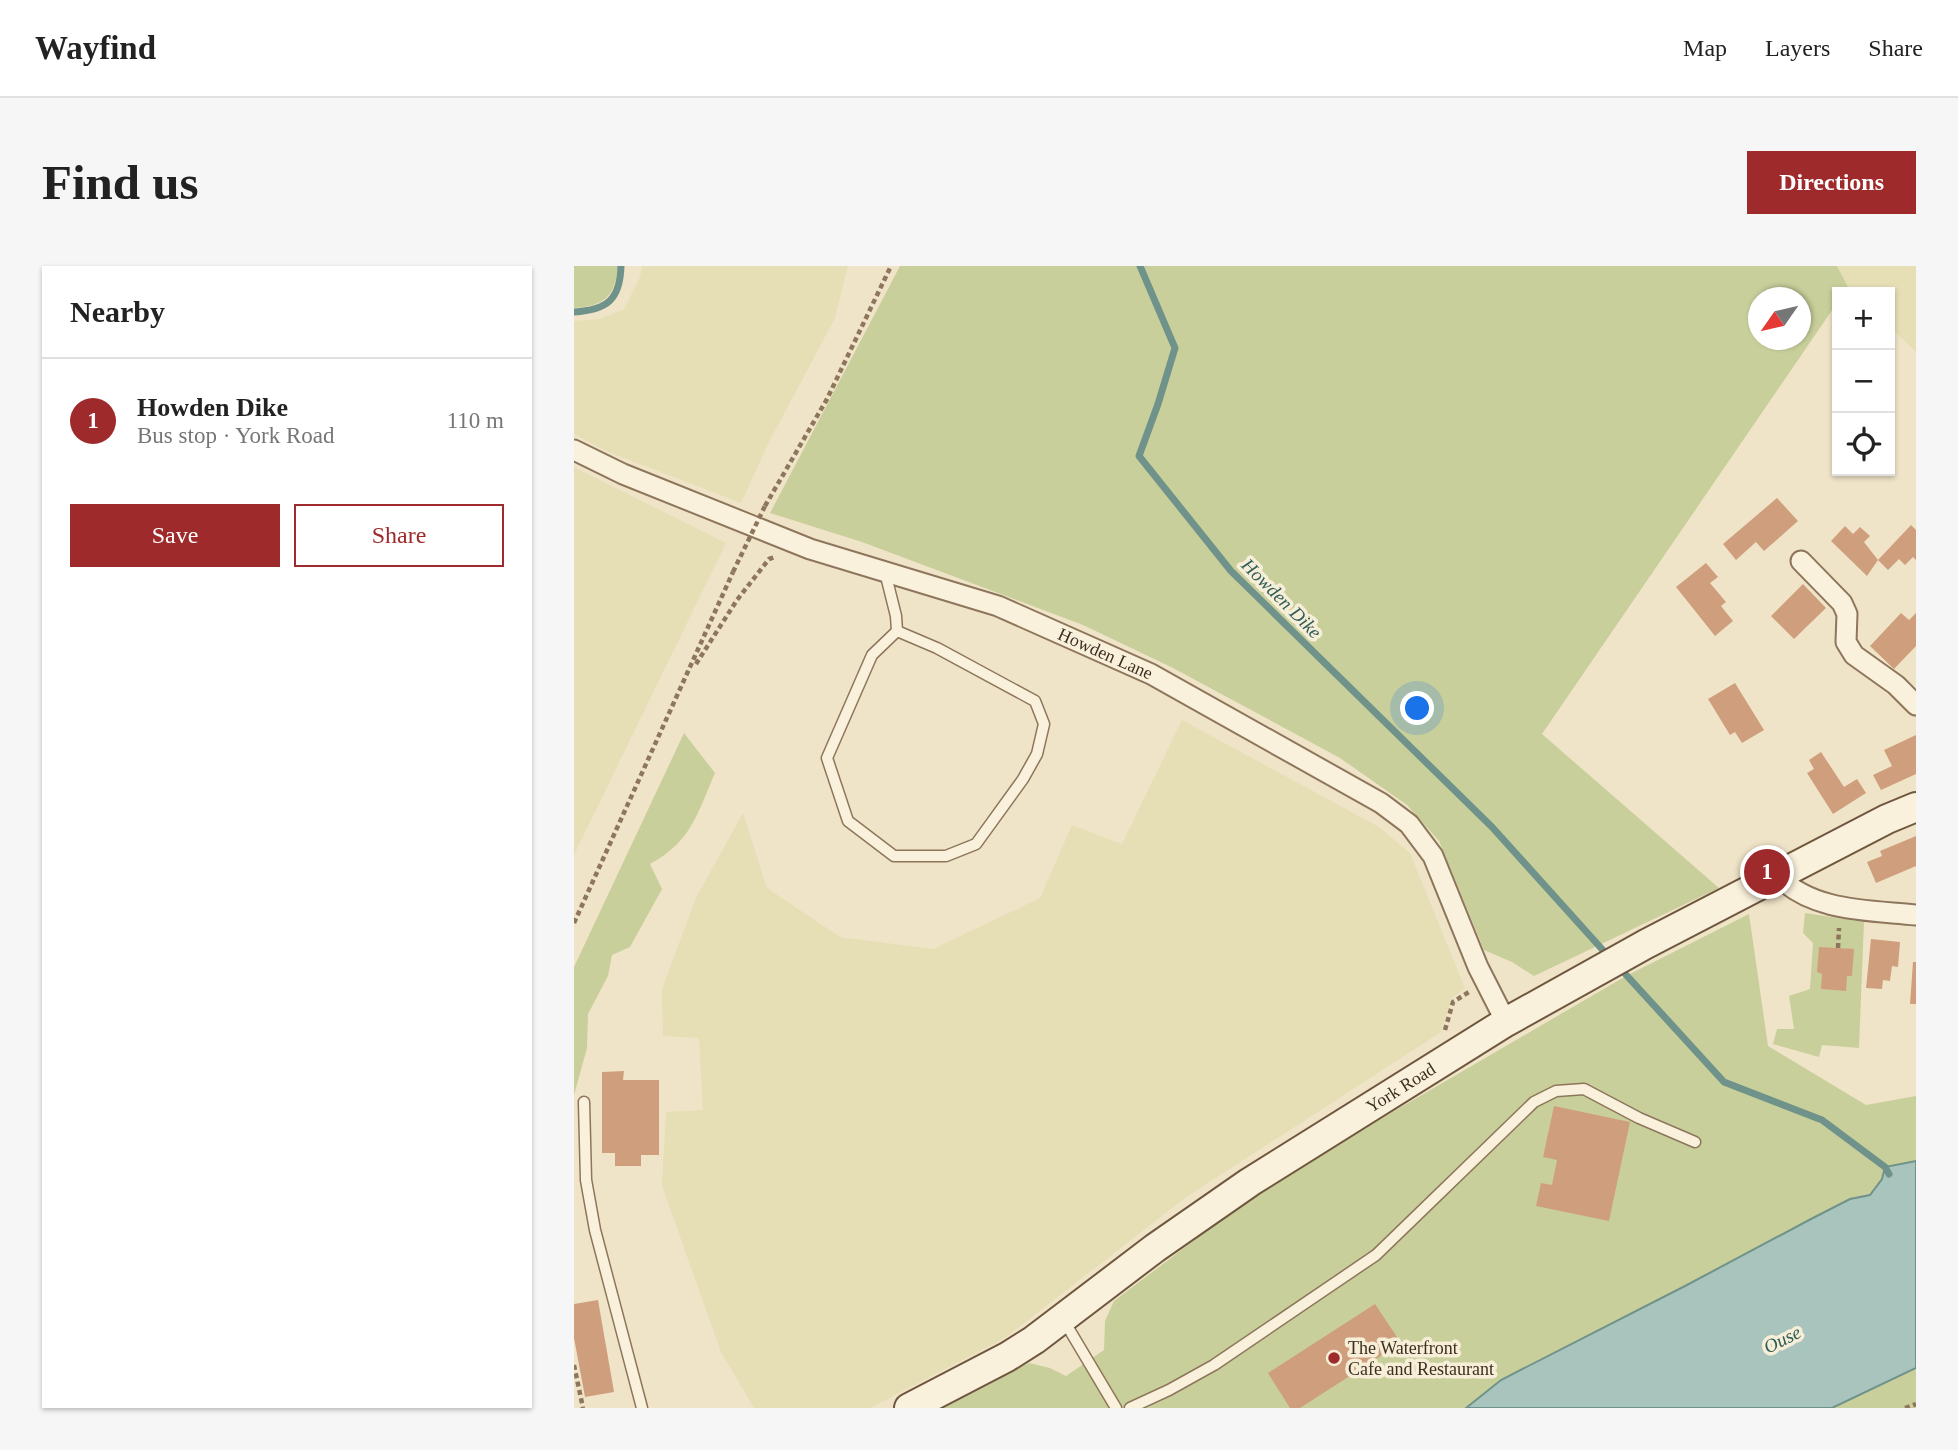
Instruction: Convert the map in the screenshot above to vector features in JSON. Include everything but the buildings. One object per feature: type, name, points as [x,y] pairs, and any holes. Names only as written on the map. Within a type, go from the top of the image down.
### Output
[{"type":"main road","name":"York Road","points":[[909,1408],[1007,1357],[1250,1182],[1506,1022],[1646,944],[1887,819],[1916,807]]},
{"type":"street","name":"Howden Lane","points":[[574,450],[623,474],[810,549],[998,606],[1151,674],[1381,803],[1409,824],[1433,856],[1478,967],[1506,1022]]},
{"type":"street","points":[[1801,561],[1842,603],[1847,614],[1846,642],[1854,655],[1896,685],[1916,705]]},
{"type":"street","points":[[1778,876],[1791,889],[1811,899],[1839,906],[1916,915]]},
{"type":"lane","points":[[885,572],[896,615],[897,631],[872,655],[827,758],[848,821],[894,856],[946,856],[976,844],[1023,779],[1037,754],[1044,724],[1035,701],[937,648],[897,631]]},
{"type":"lane","points":[[1130,1408],[1214,1365],[1376,1255],[1534,1102],[1556,1091],[1584,1089],[1639,1118],[1695,1142]]},
{"type":"lane","points":[[584,1102],[586,1180],[595,1230],[642,1408]]},
{"type":"lane","points":[[1063,1319],[1116,1408]]},
{"type":"path","points":[[574,923],[733,572],[765,506],[827,399],[891,266]]},
{"type":"path","points":[[687,678],[737,600],[769,559],[810,549]]},
{"type":"path","points":[[574,1365],[583,1408]]},
{"type":"path","points":[[1905,1408],[1916,1404]]},
{"type":"shaded area","points":[[642,266],[848,266],[835,318],[769,442],[741,503],[606,451],[574,434],[574,321],[600,319],[624,309],[640,277]]},
{"type":"shaded area","points":[[1837,266],[1916,266],[1916,352],[1895,332],[1895,287],[1848,287]]},
{"type":"shaded area","points":[[574,467],[726,543],[574,855]]},
{"type":"shaded area","points":[[1182,720],[1379,827],[1410,853],[1465,988],[1452,998],[1441,1032],[1185,1198],[1005,1338],[870,1408],[754,1408],[721,1352],[662,1186],[666,1112],[703,1110],[699,1038],[663,1036],[662,989],[696,898],[743,813],[767,888],[840,937],[933,949],[1040,898],[1072,825],[1122,844]]},
{"type":"green space","points":[[574,266],[618,266],[614,285],[606,298],[593,305],[574,308]]},
{"type":"green space","points":[[900,266],[1837,266],[1848,287],[1832,287],[1832,310],[1811,341],[1811,287],[1748,287],[1748,350],[1805,350],[1542,734],[1719,888],[1534,976],[1512,962],[1484,950],[1439,841],[1407,805],[1340,758],[1173,668],[1083,625],[862,542],[770,513]]},
{"type":"green space","points":[[684,733],[715,773],[692,825],[675,846],[650,864],[662,889],[630,947],[612,955],[608,976],[588,1014],[587,1048],[574,1095],[574,967]]},
{"type":"green space","points":[[1805,913],[1864,922],[1859,1048],[1822,1045],[1819,1057],[1773,1044],[1777,1029],[1794,1029],[1789,996],[1810,989],[1813,943],[1803,933]]},
{"type":"green space","points":[[1749,914],[1768,1046],[1866,1105],[1916,1096],[1916,1161],[1885,1167],[1882,1179],[1870,1195],[1850,1199],[1501,1380],[1466,1408],[940,1408],[1029,1363],[1050,1368],[1066,1376],[1104,1350],[1105,1321],[1114,1301],[1242,1204],[1396,1110],[1626,976]]},
{"type":"green space","points":[[1916,1368],[1916,1408],[1832,1408]]},
{"type":"water","name":"Ouse","points":[[1916,1161],[1916,1368],[1832,1408],[1466,1408],[1501,1380],[1850,1199],[1870,1195],[1882,1179],[1885,1167]]},
{"type":"waterway","name":"Howden Dike","points":[[574,312],[595,309],[610,301],[618,287],[621,266]]},
{"type":"waterway","name":"Howden Dike","points":[[1140,266],[1175,348],[1139,456],[1231,571],[1492,827],[1610,958]]},
{"type":"waterway","name":"Howden Dike","points":[[1618,966],[1724,1082],[1822,1120],[1885,1167],[1889,1174]]},
{"type":"place","name":"Howden Dike","points":[[1767,872]]},
{"type":"place","name":"The Waterfront Cafe and Restaurant","points":[[1334,1358]]}]
